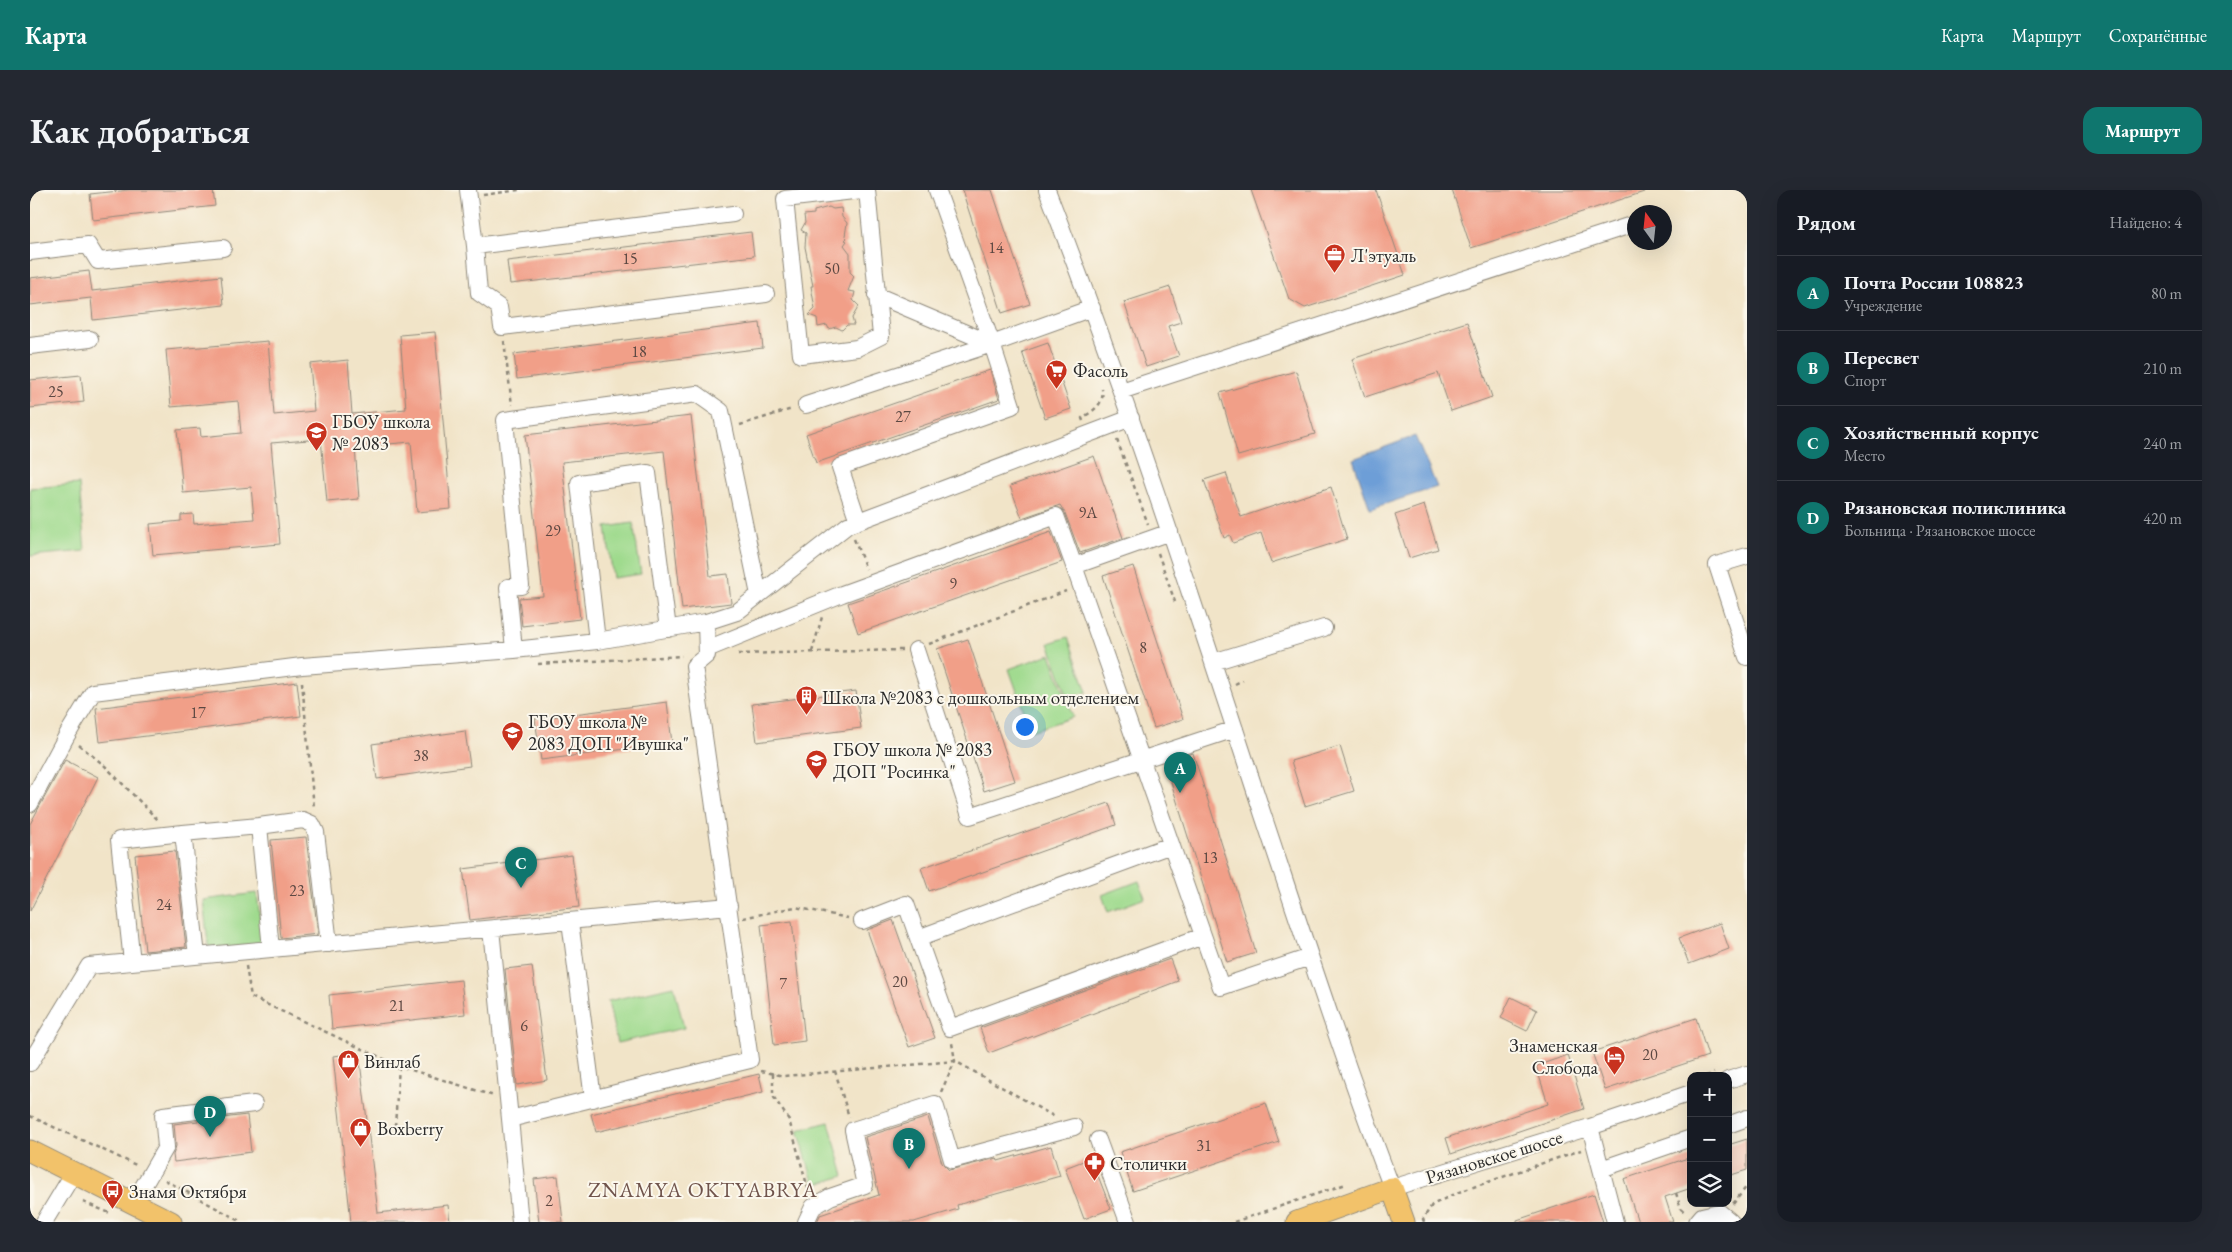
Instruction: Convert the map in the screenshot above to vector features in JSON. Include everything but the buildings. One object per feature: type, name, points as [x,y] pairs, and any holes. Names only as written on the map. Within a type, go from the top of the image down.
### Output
[{"type":"main road","points":[[30,1151],[73,1174],[126,1210],[171,1222]]},
{"type":"main road","name":"Рязановское шоссе","points":[[1297,1222],[1392,1188]]},
{"type":"main road","points":[[1392,1188],[1404,1222]]},
{"type":"street","points":[[862,190],[785,199],[801,355],[857,348],[881,336],[867,190]]},
{"type":"street","points":[[853,523],[840,466],[1012,406],[992,344],[936,190]]},
{"type":"street","points":[[1047,190],[1122,391],[1310,957],[1392,1188]]},
{"type":"street","points":[[468,193],[479,293],[499,307],[502,327],[766,294]]},
{"type":"street","points":[[475,246],[733,214]]},
{"type":"street","points":[[1122,391],[1627,226]]},
{"type":"street","points":[[30,252],[88,245],[98,261],[223,248]]},
{"type":"street","points":[[876,295],[992,344]]},
{"type":"street","points":[[806,406],[992,344],[1092,308]]},
{"type":"street","points":[[30,346],[90,339]]},
{"type":"street","points":[[514,650],[508,587],[521,586],[505,420],[697,394],[721,411],[759,595]]},
{"type":"street","points":[[30,804],[67,735],[93,692],[302,666],[514,650],[597,641],[706,622],[737,612],[853,523],[1131,418]]},
{"type":"street","points":[[597,641],[579,483],[648,474],[668,629]]},
{"type":"street","points":[[707,649],[842,594],[1056,516],[1221,987],[1310,957]]},
{"type":"street","points":[[1074,566],[1170,532]]},
{"type":"street","points":[[1747,556],[1717,566],[1747,657]]},
{"type":"street","points":[[510,1119],[750,1060],[694,666],[707,655],[706,622]]},
{"type":"street","points":[[1213,662],[1324,628]]},
{"type":"street","points":[[916,650],[970,816],[1235,729]]},
{"type":"street","points":[[132,962],[119,840],[303,820],[312,824],[316,832],[329,944]]},
{"type":"street","points":[[259,826],[271,949]]},
{"type":"street","points":[[177,833],[197,956]]},
{"type":"street","points":[[918,938],[1171,845]]},
{"type":"street","points":[[862,921],[906,904],[950,1028],[1203,936]]},
{"type":"street","points":[[30,1063],[89,966],[570,921],[730,913]]},
{"type":"street","points":[[570,921],[593,1099]]},
{"type":"street","points":[[491,929],[520,1222]]},
{"type":"street","points":[[1732,1079],[1747,1074]]},
{"type":"street","name":"Рязановское шоссе","points":[[1392,1188],[1590,1127],[1687,1094]]},
{"type":"street","points":[[126,1210],[166,1147],[163,1115],[254,1104]]},
{"type":"street","points":[[806,1222],[813,1207],[830,1197],[865,1185],[853,1130],[935,1104],[952,1160],[1074,1127]]},
{"type":"street","points":[[1732,1124],[1747,1118]]},
{"type":"street","points":[[1590,1127],[1615,1222]]},
{"type":"street","points":[[1601,1169],[1687,1139]]},
{"type":"street","points":[[1098,1140],[1128,1222]]},
{"type":"street","points":[[44,1222],[73,1174]]},
{"type":"street","points":[[1697,1221],[1702,1216],[1718,1212],[1728,1218]]},
{"type":"path","points":[[468,193],[519,190]]},
{"type":"path","points":[[502,327],[514,418]]},
{"type":"path","points":[[725,429],[806,406]]},
{"type":"path","points":[[853,523],[867,570]]},
{"type":"path","points":[[735,654],[916,650],[1081,586]]},
{"type":"path","points":[[302,666],[316,832]]},
{"type":"path","points":[[1230,687],[1243,680]]},
{"type":"path","points":[[67,735],[105,766],[177,833]]},
{"type":"path","points":[[730,913],[795,907],[862,921]]},
{"type":"path","points":[[244,952],[251,997],[400,1066],[508,1100]]},
{"type":"path","points":[[935,1104],[955,1061],[950,1028]]},
{"type":"path","points":[[750,1060],[756,1070],[784,1076],[955,1061],[1074,1127]]},
{"type":"path","points":[[395,1126],[400,1066]]},
{"type":"path","points":[[835,1071],[853,1130]]},
{"type":"path","points":[[773,1074],[774,1096],[789,1120],[813,1207]]},
{"type":"path","points":[[1424,1222],[1423,1219],[1432,1205],[1456,1193],[1595,1145]]},
{"type":"path","points":[[1728,1218],[1747,1186]]},
{"type":"path","points":[[1676,1193],[1681,1210],[1697,1221]]},
{"type":"path","points":[[83,1202],[126,1210]]},
{"type":"green space","points":[[79,484],[85,551],[30,556],[30,488]]},
{"type":"green space","points":[[633,523],[641,574],[613,578],[606,527]]},
{"type":"green space","points":[[1068,637],[1087,692],[1068,698],[1049,643]]},
{"type":"green space","points":[[1050,654],[1073,717],[1031,731],[1009,669]]},
{"type":"green space","points":[[1139,881],[1145,898],[1108,912],[1102,895]]},
{"type":"green space","points":[[257,893],[263,945],[209,952],[203,900]]},
{"type":"green space","points":[[674,986],[684,1028],[617,1043],[608,1001]]},
{"type":"green space","points":[[829,1122],[844,1176],[814,1185],[798,1130]]},
{"type":"water","points":[[1415,436],[1437,487],[1370,509],[1353,459]]},
{"type":"place","name":"Л'этуаль","points":[[1335,274]]},
{"type":"place","name":"Фасоль","points":[[1057,389]]},
{"type":"place","name":"ГБОУ школа № 2083","points":[[316,451]]},
{"type":"place","name":"Школа №2083 с дошкольным отделением","points":[[806,716]]},
{"type":"place","name":"ГБОУ школа № 2083 ДОП \"Ивушка\"","points":[[512,751]]},
{"type":"place","name":"ГБОУ школа № 2083 ДОП \"Росинка\"","points":[[817,779]]},
{"type":"place","name":"Почта России 108823","points":[[1180,793]]},
{"type":"place","name":"Хозяйственный корпус","points":[[521,888]]},
{"type":"place","name":"Знаменская Слобода","points":[[1614,1075]]},
{"type":"place","name":"Винлаб","points":[[348,1080]]},
{"type":"place","name":"Рязановская поликлиника","points":[[210,1137]]},
{"type":"place","name":"Boxberry","points":[[361,1147]]},
{"type":"place","name":"Пересвет","points":[[909,1169]]},
{"type":"place","name":"Столички","points":[[1094,1182]]},
{"type":"place","name":"Знамя Октября","points":[[113,1210]]},
{"type":"district","name":"ZNAMYA OKTYABRYA","points":[[703,1189]]}]
